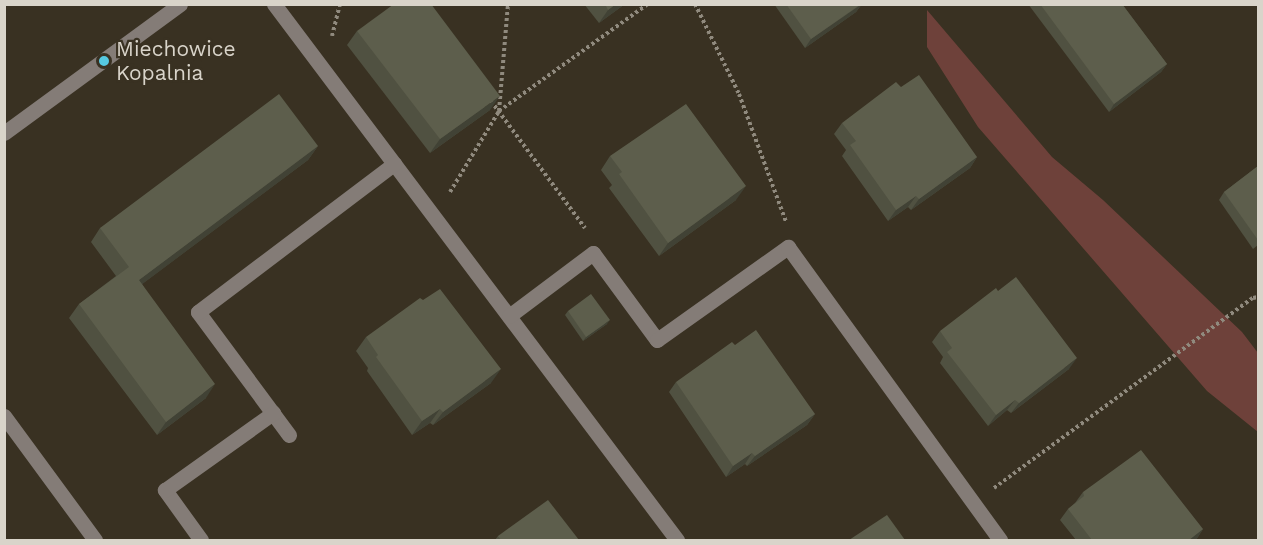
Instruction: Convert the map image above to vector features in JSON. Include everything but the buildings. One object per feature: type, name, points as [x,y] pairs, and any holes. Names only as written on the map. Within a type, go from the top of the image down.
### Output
[{"type":"street","points":[[4,133],[180,4]]},
{"type":"street","points":[[274,4],[677,540]]},
{"type":"street","points":[[289,435],[198,312],[394,164]]},
{"type":"street","points":[[509,316],[593,253],[657,340],[788,247],[1000,540]]},
{"type":"street","points":[[201,540],[165,490],[273,413]]},
{"type":"street","points":[[4,416],[95,540]]},
{"type":"path","points":[[499,111],[508,4]]},
{"type":"path","points":[[435,217],[499,111],[648,4]]},
{"type":"path","points":[[695,4],[739,94],[786,223]]},
{"type":"path","points":[[485,93],[587,231]]},
{"type":"path","points":[[973,503],[1253,298],[1258,297]]},
{"type":"shaded area","points":[[927,10],[1052,157],[1103,200],[1242,332],[1258,353],[1258,432],[1207,391],[978,127],[927,47]]},
{"type":"place","name":"Miechowice Kopalnia","points":[[104,61]]}]
